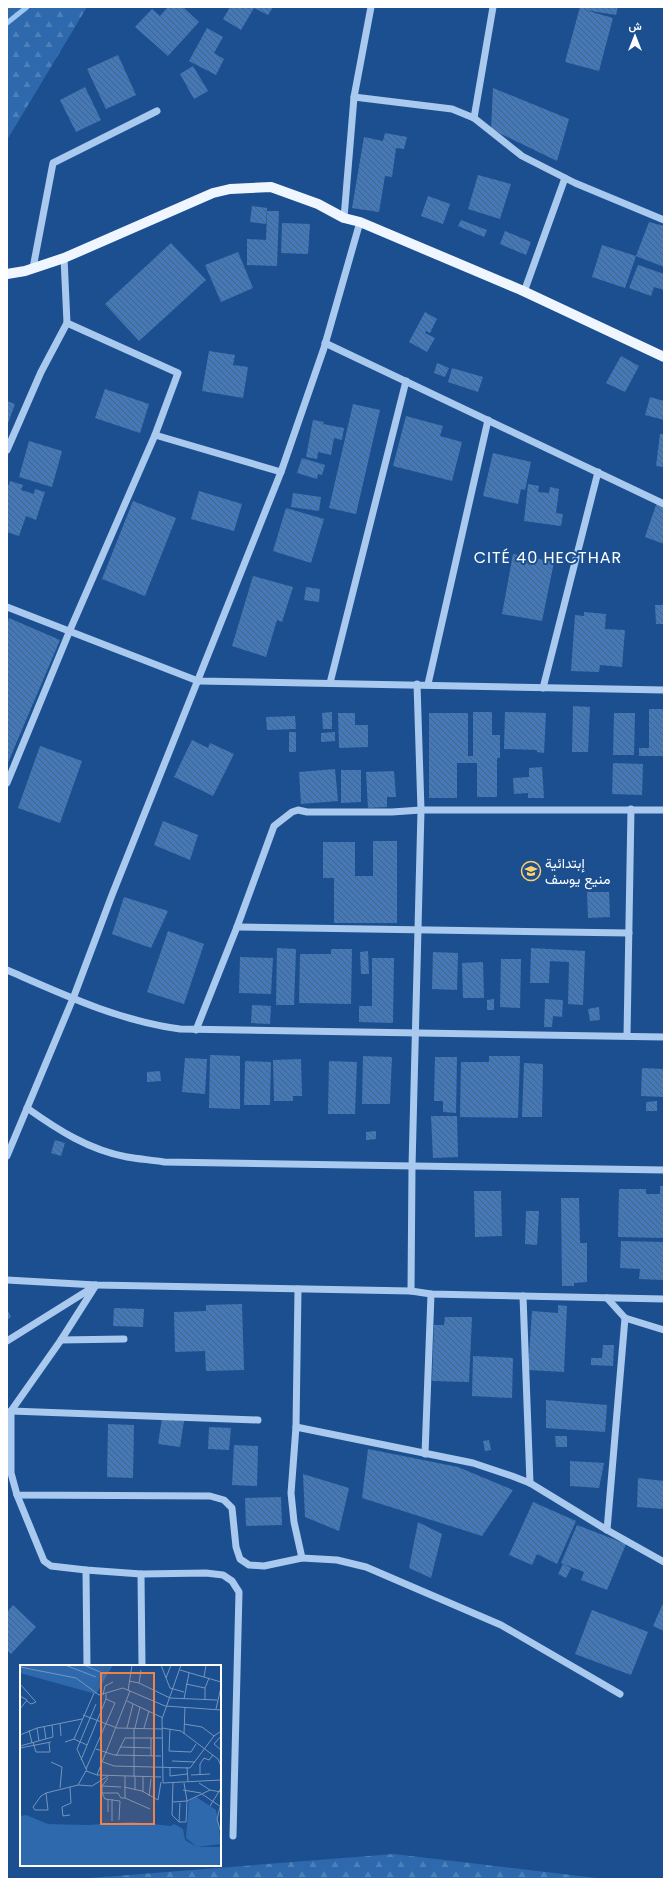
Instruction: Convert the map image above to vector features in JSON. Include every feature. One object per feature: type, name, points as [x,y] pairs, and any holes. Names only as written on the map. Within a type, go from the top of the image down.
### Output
[{"type":"main road","points":[[7,274],[64,258],[213,193],[230,189],[271,187],[318,204],[344,218],[360,222],[524,292],[664,357]]},
{"type":"street","points":[[344,218],[354,97],[371,7]]},
{"type":"street","points":[[474,118],[493,7]]},
{"type":"street","points":[[354,97],[452,109],[474,118],[522,156],[565,178],[664,220]]},
{"type":"street","points":[[32,268],[53,163],[157,111]]},
{"type":"street","points":[[524,292],[565,178]]},
{"type":"street","points":[[7,1156],[74,998],[112,895],[281,472],[325,343],[360,222]]},
{"type":"street","points":[[7,450],[41,372],[67,323],[64,258]]},
{"type":"street","points":[[7,783],[70,630],[155,435],[178,374],[67,323]]},
{"type":"street","points":[[325,343],[664,504]]},
{"type":"street","points":[[330,683],[406,381]]},
{"type":"street","points":[[428,684],[488,420]]},
{"type":"street","points":[[155,435],[281,472]]},
{"type":"street","points":[[543,688],[598,472]]},
{"type":"street","points":[[7,607],[70,630],[198,681],[428,684],[664,690]]},
{"type":"street","points":[[412,1291],[412,1167],[421,810],[417,684]]},
{"type":"street","points":[[627,1036],[631,809]]},
{"type":"street","points":[[196,1030],[237,927],[274,826],[286,815],[298,810],[307,812],[392,812],[421,810],[664,810]]},
{"type":"street","points":[[237,927],[629,933]]},
{"type":"street","points":[[7,970],[74,998],[154,1026],[196,1030],[664,1037]]},
{"type":"street","points":[[27,1108],[78,1141],[98,1149],[126,1157],[164,1162],[664,1170]]},
{"type":"street","points":[[7,1280],[96,1285],[412,1291],[431,1294],[664,1299]]},
{"type":"street","points":[[96,1285],[61,1340],[11,1411],[11,1473],[17,1495],[44,1561],[51,1566],[141,1574],[206,1573],[223,1575],[232,1581],[239,1592],[233,1836]]},
{"type":"street","points":[[7,1341],[96,1285]]},
{"type":"street","points":[[298,1289],[296,1427],[291,1494],[294,1522],[302,1558]]},
{"type":"street","points":[[425,1454],[431,1294]]},
{"type":"street","points":[[523,1296],[530,1483]]},
{"type":"street","points":[[607,1298],[625,1318],[664,1330]]},
{"type":"street","points":[[607,1530],[625,1318]]},
{"type":"street","points":[[61,1340],[124,1338]]},
{"type":"street","points":[[11,1411],[258,1420]]},
{"type":"street","points":[[296,1427],[473,1463],[530,1483],[607,1530],[664,1562]]},
{"type":"street","points":[[17,1495],[210,1496],[224,1500],[232,1508],[236,1547],[240,1559],[249,1565],[264,1566],[302,1558],[337,1560],[373,1570],[501,1625],[620,1694]]},
{"type":"street","points":[[86,1570],[87,1665]]},
{"type":"street","points":[[141,1574],[142,1665]]},
{"type":"green space","points":[[7,7],[87,7],[7,140]]},
{"type":"green space","points":[[394,1854],[605,1879],[82,1879],[90,1878]]},
{"type":"building","points":[[168,7],[183,7],[199,22],[168,56],[135,27],[152,9],[160,16]]},
{"type":"building","points":[[230,7],[273,7],[268,15],[254,8],[241,30],[223,19]]},
{"type":"building","points":[[580,7],[618,7],[616,15],[585,10],[613,18],[599,71],[565,62]]},
{"type":"building","points":[[207,28],[223,37],[214,53],[224,59],[216,75],[189,61]]},
{"type":"building","points":[[118,55],[136,95],[106,109],[87,69]]},
{"type":"building","points":[[193,66],[208,91],[194,99],[180,74]]},
{"type":"building","points":[[85,87],[101,120],[76,132],[60,100]]},
{"type":"building","points":[[493,88],[569,119],[557,161],[491,129]]},
{"type":"building","points":[[385,133],[407,137],[404,149],[396,148],[392,177],[385,176],[379,212],[352,208],[364,137],[383,141]]},
{"type":"building","points":[[478,175],[511,184],[500,219],[468,209]]},
{"type":"building","points":[[428,196],[450,204],[443,224],[421,216]]},
{"type":"building","points":[[252,206],[267,208],[266,224],[250,222]]},
{"type":"building","points":[[267,211],[279,211],[277,266],[247,265],[247,239],[266,240]]},
{"type":"building","points":[[461,220],[487,230],[484,237],[458,226]]},
{"type":"building","points":[[649,222],[664,226],[664,267],[636,256]]},
{"type":"building","points":[[282,223],[310,224],[308,254],[281,253]]},
{"type":"building","points":[[505,231],[531,242],[526,255],[500,244]]},
{"type":"building","points":[[171,243],[206,280],[139,341],[105,304]]},
{"type":"building","points":[[602,245],[636,256],[625,288],[592,277]]},
{"type":"building","points":[[238,252],[253,288],[221,302],[205,265]]},
{"type":"building","points":[[638,265],[664,274],[664,290],[654,287],[651,296],[629,288]]},
{"type":"building","points":[[425,312],[437,319],[430,333],[426,331],[425,333],[435,338],[427,352],[409,342]]},
{"type":"building","points":[[209,351],[235,355],[233,365],[248,367],[243,398],[202,391]]},
{"type":"building","points":[[621,356],[639,366],[625,392],[606,383]]},
{"type":"building","points":[[437,363],[449,368],[445,377],[434,373]]},
{"type":"building","points":[[452,368],[483,377],[478,392],[448,382]]},
{"type":"building","points":[[105,389],[149,404],[140,433],[95,418]]},
{"type":"building","points":[[650,397],[664,401],[664,420],[645,415]]},
{"type":"building","points":[[7,401],[15,404],[7,426]]},
{"type":"building","points":[[353,404],[380,410],[356,514],[329,508]]},
{"type":"building","points":[[406,416],[443,426],[440,436],[462,442],[452,481],[393,466]]},
{"type":"building","points":[[313,420],[324,422],[323,424],[344,428],[342,440],[334,438],[331,455],[318,452],[317,459],[306,457]]},
{"type":"building","points":[[660,434],[664,434],[663,467],[656,466]]},
{"type":"building","points":[[29,441],[62,451],[52,487],[19,477]]},
{"type":"building","points":[[493,453],[531,462],[525,490],[521,489],[518,504],[483,496]]},
{"type":"building","points":[[302,458],[325,465],[322,475],[318,474],[317,479],[297,473]]},
{"type":"building","points":[[10,481],[23,485],[21,490],[34,494],[35,489],[45,492],[36,520],[26,516],[19,536],[7,532],[7,489]]},
{"type":"building","points":[[528,484],[539,486],[538,492],[549,493],[550,487],[559,489],[556,513],[563,514],[561,526],[524,521]]},
{"type":"building","points":[[199,491],[242,504],[234,531],[191,519]]},
{"type":"building","points":[[293,493],[321,497],[319,511],[291,507]]},
{"type":"building","points":[[133,501],[176,518],[145,596],[102,579]]},
{"type":"building","points":[[657,502],[664,504],[664,544],[645,537]]},
{"type":"building","points":[[286,508],[324,519],[311,563],[273,551]]},
{"type":"building","points":[[513,554],[554,562],[542,621],[502,614]]},
{"type":"building","points":[[253,576],[293,587],[282,622],[277,620],[266,657],[232,646]]},
{"type":"building","points":[[306,587],[320,589],[319,602],[304,600]]},
{"type":"building","points":[[655,605],[664,605],[664,624],[656,624]]},
{"type":"building","points":[[584,612],[606,614],[605,629],[625,630],[622,667],[600,665],[599,672],[571,671],[575,615],[584,616]]},
{"type":"building","points":[[9,618],[60,640],[7,765],[7,623]]},
{"type":"building","points":[[573,706],[590,707],[588,752],[572,752]]},
{"type":"building","points":[[649,709],[664,709],[664,756],[639,756],[639,748],[649,748]]},
{"type":"building","points":[[332,712],[332,729],[323,729],[322,713]]},
{"type":"building","points":[[473,712],[492,712],[492,735],[500,735],[500,758],[497,758],[497,797],[477,797],[477,763],[457,763],[457,798],[429,798],[429,713],[468,713],[468,756],[473,756]]},
{"type":"building","points":[[505,712],[546,713],[544,753],[537,752],[537,750],[504,749]]},
{"type":"building","points":[[338,713],[355,713],[355,725],[368,725],[368,747],[339,748]]},
{"type":"building","points":[[614,713],[635,713],[634,755],[613,755]]},
{"type":"building","points":[[295,716],[296,729],[267,730],[266,717]]},
{"type":"building","points":[[289,732],[296,732],[296,752],[289,752]]},
{"type":"building","points":[[335,732],[335,741],[321,742],[321,733]]},
{"type":"building","points":[[192,740],[208,748],[210,743],[234,754],[213,796],[174,777]]},
{"type":"building","points":[[40,746],[82,761],[60,823],[18,808]]},
{"type":"building","points":[[613,763],[643,764],[642,795],[612,794]]},
{"type":"building","points":[[542,767],[544,798],[528,798],[528,793],[514,794],[513,778],[529,777],[529,768]]},
{"type":"building","points":[[335,769],[338,801],[301,804],[299,772]]},
{"type":"building","points":[[341,770],[361,770],[361,802],[341,803]]},
{"type":"building","points":[[394,771],[396,797],[387,797],[387,807],[368,808],[366,772]]},
{"type":"building","points":[[163,821],[198,835],[190,860],[154,845]]},
{"type":"building","points":[[373,841],[397,841],[397,923],[334,923],[334,878],[323,878],[323,842],[355,842],[355,876],[373,876]]},
{"type":"building","points":[[587,892],[609,892],[610,917],[588,918]]},
{"type":"building","points":[[124,897],[168,911],[151,948],[112,934]]},
{"type":"building","points":[[168,931],[204,944],[184,1004],[147,992]]},
{"type":"building","points":[[277,948],[296,949],[294,1005],[276,1005]]},
{"type":"building","points":[[531,948],[585,951],[583,1005],[568,1004],[569,962],[550,961],[549,983],[530,983]]},
{"type":"building","points":[[331,949],[352,949],[351,1004],[299,1003],[300,954],[331,954]]},
{"type":"building","points":[[368,951],[369,974],[361,974],[360,952]]},
{"type":"building","points":[[433,952],[458,953],[457,990],[432,989]]},
{"type":"building","points":[[240,957],[273,958],[271,994],[239,993]]},
{"type":"building","points":[[372,958],[394,958],[393,1023],[359,1022],[359,1006],[372,1006]]},
{"type":"building","points":[[501,959],[521,959],[520,1008],[500,1007]]},
{"type":"building","points":[[483,962],[484,998],[463,998],[462,963]]},
{"type":"building","points":[[494,999],[494,1010],[487,1010],[487,1000]]},
{"type":"building","points":[[545,999],[563,1000],[562,1017],[553,1016],[552,1027],[544,1027]]},
{"type":"building","points":[[252,1005],[271,1006],[270,1024],[251,1023]]},
{"type":"building","points":[[599,1007],[600,1020],[590,1021],[588,1009]]},
{"type":"building","points":[[210,1055],[240,1056],[240,1109],[209,1108]]},
{"type":"building","points":[[363,1056],[392,1057],[390,1104],[362,1104]]},
{"type":"building","points":[[489,1056],[520,1056],[518,1118],[460,1117],[461,1062],[489,1062]]},
{"type":"building","points":[[435,1057],[457,1057],[456,1113],[443,1112],[443,1101],[434,1101]]},
{"type":"building","points":[[185,1058],[207,1059],[205,1094],[182,1092]]},
{"type":"building","points":[[301,1059],[302,1096],[293,1096],[293,1101],[274,1101],[273,1060]]},
{"type":"building","points":[[245,1061],[271,1062],[270,1105],[244,1105]]},
{"type":"building","points":[[329,1061],[357,1062],[355,1114],[328,1114]]},
{"type":"building","points":[[524,1063],[543,1064],[542,1117],[522,1117]]},
{"type":"building","points":[[642,1068],[664,1069],[664,1097],[641,1096]]},
{"type":"building","points":[[160,1071],[161,1081],[147,1082],[147,1072]]},
{"type":"building","points":[[657,1101],[657,1111],[646,1111],[646,1102]]},
{"type":"building","points":[[431,1116],[457,1116],[458,1157],[433,1158]]},
{"type":"building","points":[[376,1131],[376,1139],[366,1140],[366,1132]]},
{"type":"building","points":[[55,1140],[65,1143],[61,1156],[51,1153]]},
{"type":"building","points":[[660,1186],[664,1186],[664,1238],[618,1237],[619,1189],[646,1189],[646,1194],[660,1194]]},
{"type":"building","points":[[474,1191],[501,1191],[502,1236],[475,1237]]},
{"type":"building","points":[[561,1198],[579,1198],[580,1243],[587,1243],[587,1282],[574,1283],[574,1286],[562,1286]]},
{"type":"building","points":[[526,1211],[539,1211],[537,1245],[525,1244]]},
{"type":"building","points":[[621,1241],[664,1242],[664,1280],[639,1279],[640,1269],[620,1268]]},
{"type":"building","points":[[242,1304],[244,1370],[206,1371],[205,1351],[175,1352],[174,1312],[206,1311],[206,1305]]},
{"type":"building","points":[[558,1305],[567,1306],[564,1372],[528,1370],[532,1311],[558,1313]]},
{"type":"building","points":[[114,1308],[144,1309],[143,1327],[113,1326]]},
{"type":"building","points":[[7,1309],[11,1317],[7,1320]]},
{"type":"building","points":[[445,1317],[472,1317],[469,1382],[432,1381],[434,1325],[444,1325]]},
{"type":"building","points":[[603,1345],[614,1345],[613,1366],[591,1365],[591,1358],[602,1358]]},
{"type":"building","points":[[473,1356],[513,1358],[512,1398],[472,1396]]},
{"type":"building","points":[[546,1400],[607,1405],[605,1432],[546,1428]]},
{"type":"building","points":[[162,1418],[184,1421],[180,1447],[158,1444]]},
{"type":"building","points":[[108,1424],[134,1425],[133,1478],[107,1477]]},
{"type":"building","points":[[209,1427],[231,1428],[229,1450],[208,1449]]},
{"type":"building","points":[[555,1436],[567,1436],[567,1447],[556,1447]]},
{"type":"building","points":[[489,1440],[491,1450],[485,1451],[483,1441]]},
{"type":"building","points":[[234,1445],[258,1446],[257,1486],[232,1485]]},
{"type":"building","points":[[368,1449],[458,1467],[513,1490],[482,1536],[362,1498]]},
{"type":"building","points":[[570,1461],[604,1463],[599,1488],[570,1486]]},
{"type":"building","points":[[303,1474],[349,1488],[339,1531],[305,1517]]},
{"type":"building","points":[[638,1478],[664,1481],[664,1509],[637,1507]]},
{"type":"building","points":[[281,1497],[282,1525],[246,1526],[245,1498]]},
{"type":"building","points":[[533,1502],[576,1521],[557,1564],[537,1554],[532,1565],[509,1555]]},
{"type":"building","points":[[418,1522],[442,1534],[431,1578],[409,1568]]},
{"type":"building","points":[[577,1525],[626,1544],[607,1590],[581,1580],[584,1572],[561,1563]]},
{"type":"building","points":[[563,1564],[571,1568],[566,1578],[558,1574]]},
{"type":"building","points":[[664,1601],[664,1631],[653,1626]]},
{"type":"building","points":[[13,1605],[36,1627],[11,1654],[7,1650],[7,1612]]},
{"type":"building","points":[[592,1610],[648,1632],[631,1675],[575,1654]]},
{"type":"waterway","points":[[7,23],[27,7]]},
{"type":"place","name":"إبتدائية منيع يوسف","points":[[531,871]]},
{"type":"district","name":"CITÉ 40 HECTHAR","points":[[548,557]]}]
